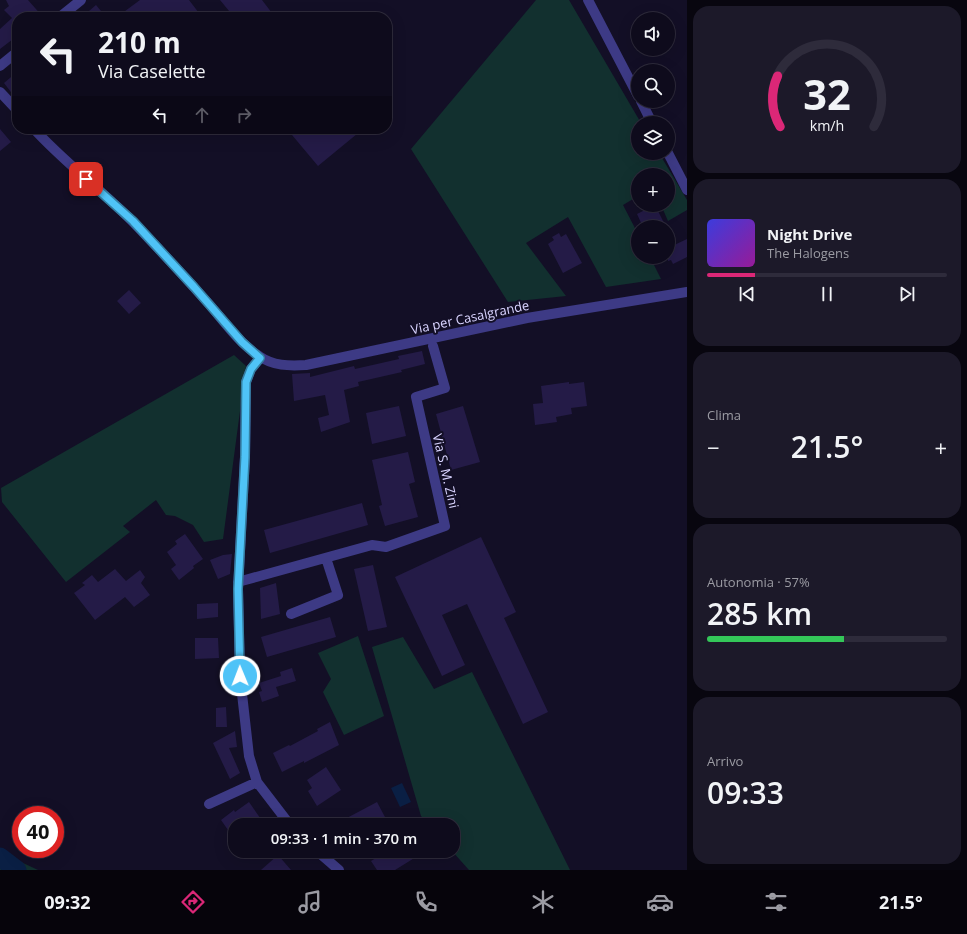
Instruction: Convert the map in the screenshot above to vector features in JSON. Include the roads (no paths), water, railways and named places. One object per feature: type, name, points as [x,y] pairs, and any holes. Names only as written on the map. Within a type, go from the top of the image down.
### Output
[{"type":"street","points":[[66,12],[81,0]]},
{"type":"street","points":[[588,0],[631,83]]},
{"type":"street","points":[[0,66],[12,56]]},
{"type":"street","points":[[0,92],[12,105]]},
{"type":"street","points":[[39,134],[133,221],[242,342],[260,358],[251,369],[246,382],[245,457],[238,582],[240,676],[249,756],[257,782],[285,818]]},
{"type":"street","points":[[672,160],[687,190]]},
{"type":"street","name":"Via per Casalgrande","points":[[260,358],[280,365],[306,365],[527,318],[687,292]]},
{"type":"street","name":"Via S. M. Zini","points":[[238,582],[372,545],[386,547],[445,526],[416,397],[445,388],[433,346]]},
{"type":"street","points":[[291,614],[338,595],[326,558]]},
{"type":"street","points":[[209,804],[257,782]]},
{"type":"street","points":[[325,858],[339,870]]},
{"type":"water","points":[[402,783],[411,802],[400,807],[391,788]]},
{"type":"waterway","points":[[0,857],[17,870]]}]
